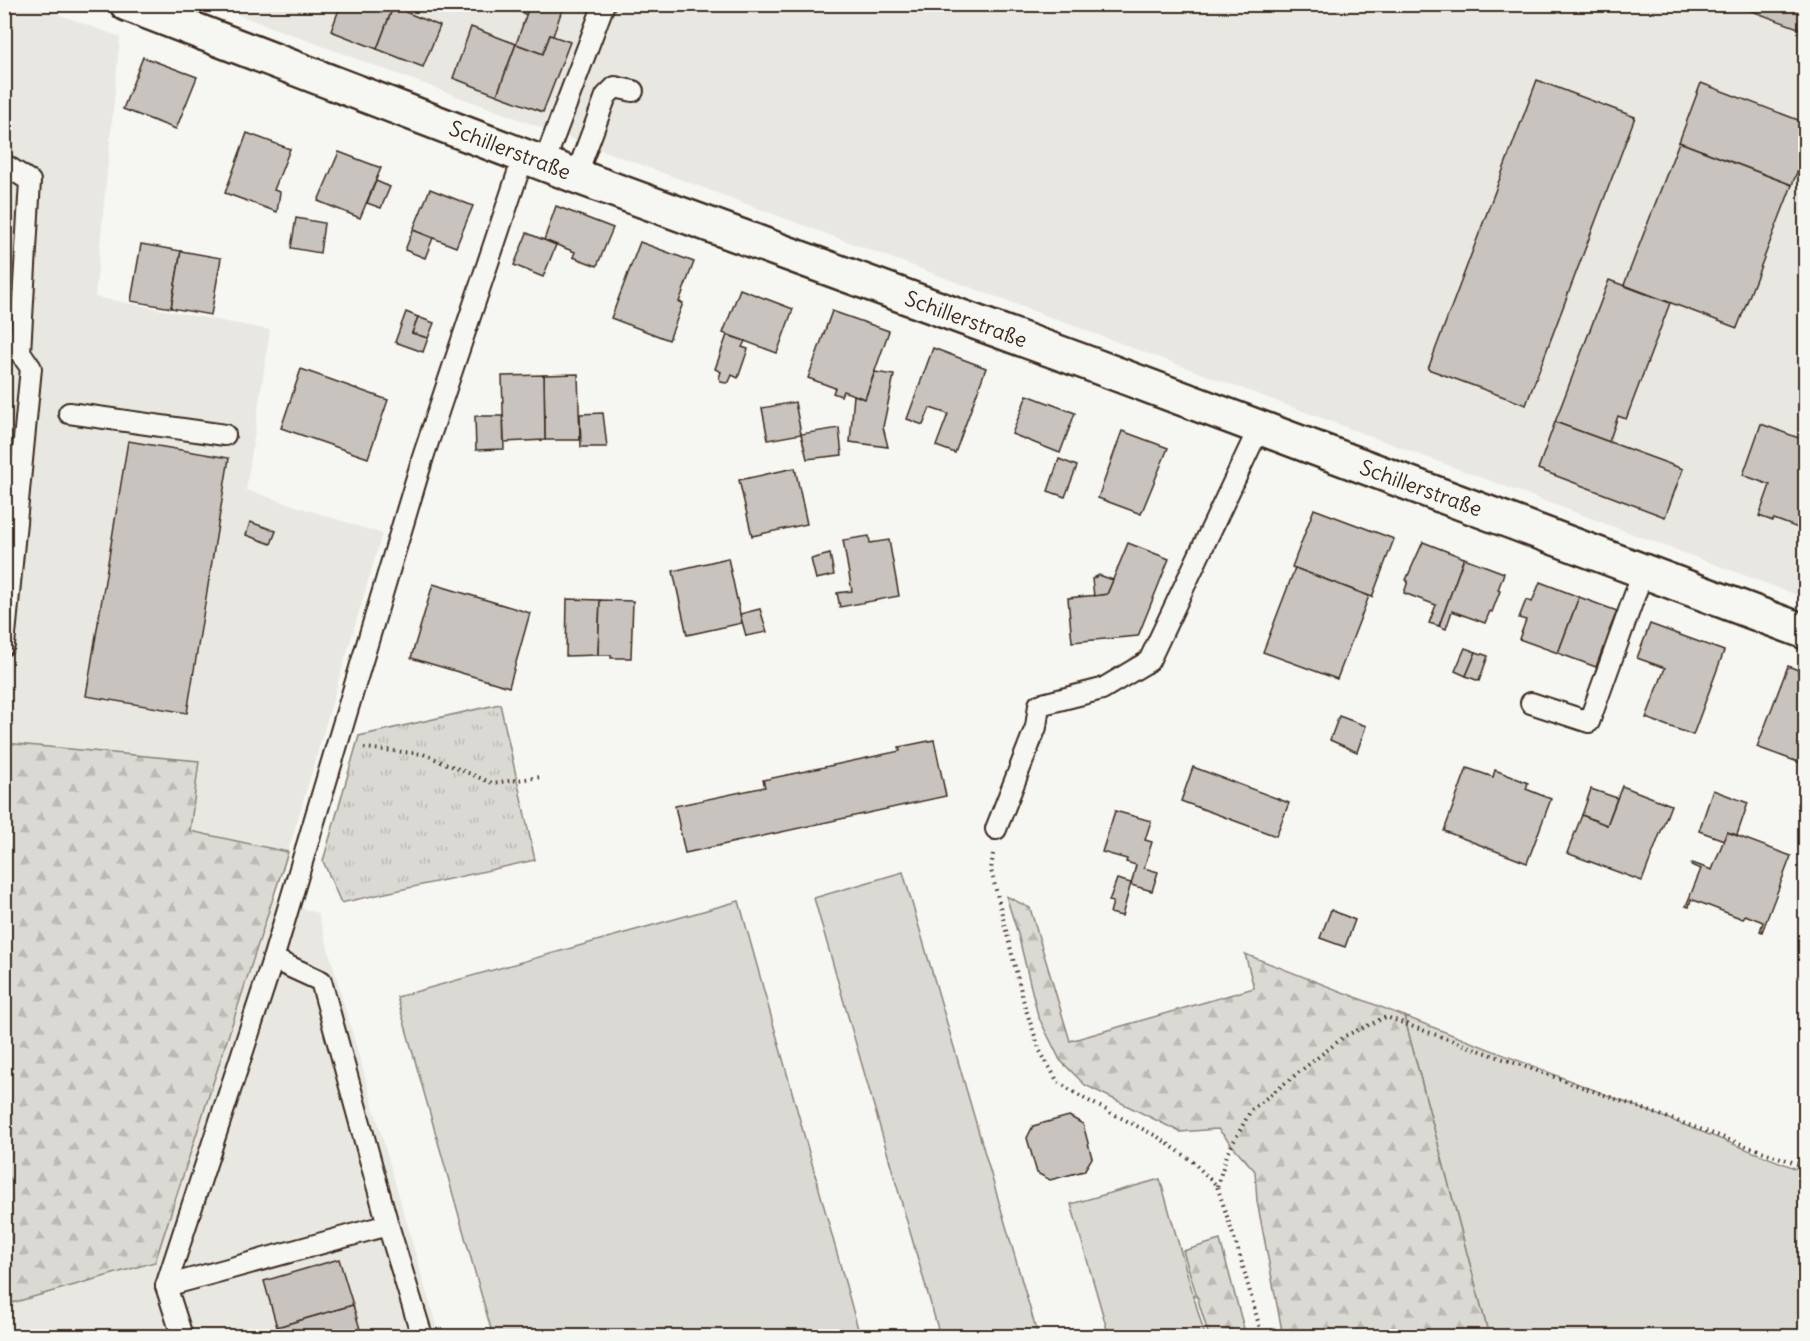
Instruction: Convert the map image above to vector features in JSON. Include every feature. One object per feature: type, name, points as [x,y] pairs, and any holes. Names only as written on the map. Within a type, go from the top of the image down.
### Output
[{"type":"street","name":"Schillerstraße","points":[[127,4],[576,176],[1806,632]]},
{"type":"lane","points":[[182,1336],[166,1286],[273,959],[423,457],[534,159],[604,4]]},
{"type":"lane","points":[[576,176],[606,96],[615,87],[633,91]]},
{"type":"lane","points":[[4,164],[30,182],[20,352],[31,368],[4,645]]},
{"type":"lane","points":[[69,413],[225,435]]},
{"type":"lane","points":[[996,829],[1036,726],[1039,705],[1102,689],[1149,661],[1259,428]]},
{"type":"lane","points":[[1531,703],[1589,722],[1644,572]]},
{"type":"lane","points":[[273,959],[321,981],[388,1225],[422,1336]]},
{"type":"lane","points":[[166,1286],[388,1225]]},
{"type":"path","points":[[337,745],[423,754],[492,783],[542,777]]},
{"type":"path","points":[[996,829],[991,870],[1022,995],[1040,1052],[1058,1082],[1083,1098],[1158,1137],[1191,1160],[1217,1186],[1240,1256],[1262,1336]]},
{"type":"path","points":[[1217,1186],[1228,1152],[1251,1110],[1345,1036],[1386,1017],[1806,1167]]},
{"type":"shaded area","points":[[4,5],[33,5],[120,37],[95,297],[270,330],[246,490],[382,534],[288,852],[190,831],[199,761],[5,743]]},
{"type":"shaded area","points":[[212,5],[1805,5],[1805,598]]},
{"type":"shaded area","points":[[274,900],[318,913],[439,1336],[5,1336],[5,1305],[155,1262]]},
{"type":"green space","points":[[500,704],[535,860],[341,903],[323,861],[359,736]]},
{"type":"green space","points":[[5,743],[199,761],[190,831],[288,852],[155,1262],[5,1305]]},
{"type":"green space","points":[[903,872],[1038,1336],[940,1336],[814,898]]},
{"type":"green space","points":[[1006,896],[1030,908],[1070,1041],[1254,988],[1245,954],[1404,1016],[1489,1336],[1283,1336],[1257,1201],[1255,1171],[1218,1129],[1180,1132],[1085,1085],[1060,1060],[1038,1016],[1018,934]]},
{"type":"green space","points":[[739,901],[860,1336],[493,1336],[397,997]]},
{"type":"green space","points":[[1404,1016],[1805,1172],[1805,1336],[1489,1336]]},
{"type":"green space","points":[[1160,1179],[1205,1336],[1109,1336],[1071,1204]]},
{"type":"green space","points":[[1220,1240],[1246,1336],[1209,1336],[1183,1251]]},
{"type":"building","points":[[341,4],[387,4],[393,7],[377,49],[331,31]]},
{"type":"building","points":[[502,4],[530,4],[527,15]]},
{"type":"building","points":[[530,4],[564,4],[553,36],[550,35],[543,54],[516,44]]},
{"type":"building","points":[[1733,4],[1806,4],[1806,31]]},
{"type":"building","points":[[393,7],[440,26],[423,67],[377,49]]},
{"type":"building","points":[[471,27],[516,44],[497,95],[453,78]]},
{"type":"building","points":[[550,35],[570,42],[543,112],[497,95],[516,44],[543,54]]},
{"type":"building","points":[[143,57],[197,77],[176,129],[123,109]]},
{"type":"building","points":[[1537,80],[1635,117],[1526,405],[1428,369]]},
{"type":"building","points":[[1701,83],[1806,123],[1806,149],[1792,185],[1679,142]]},
{"type":"building","points":[[247,133],[290,149],[274,190],[280,192],[277,212],[225,193]]},
{"type":"building","points":[[1679,142],[1792,185],[1737,328],[1624,285]]},
{"type":"building","points":[[339,152],[381,168],[360,218],[318,201]]},
{"type":"building","points":[[376,181],[390,187],[381,208],[367,203]]},
{"type":"building","points":[[430,189],[473,206],[456,247],[413,230]]},
{"type":"building","points":[[556,206],[613,228],[597,266],[573,257],[575,252],[544,240]]},
{"type":"building","points":[[296,218],[324,223],[320,253],[291,248]]},
{"type":"building","points":[[413,230],[433,238],[425,258],[405,250]]},
{"type":"building","points":[[527,233],[556,245],[543,277],[514,265]]},
{"type":"building","points":[[640,242],[694,262],[679,302],[683,303],[669,340],[611,318]]},
{"type":"building","points":[[141,244],[181,251],[171,308],[131,301]]},
{"type":"building","points":[[181,251],[221,258],[211,315],[171,308]]},
{"type":"building","points":[[1609,280],[1670,303],[1626,419],[1618,416],[1609,442],[1555,422]]},
{"type":"building","points":[[740,289],[793,309],[777,353],[723,333]]},
{"type":"building","points":[[832,311],[889,331],[865,399],[843,391],[841,396],[833,393],[835,388],[808,378]]},
{"type":"building","points":[[406,312],[418,317],[412,333],[428,338],[423,352],[395,342]]},
{"type":"building","points":[[418,317],[434,323],[428,338],[412,333]]},
{"type":"building","points":[[727,335],[745,341],[742,347],[748,349],[738,378],[732,375],[726,383],[721,382],[719,378],[721,372],[715,369]]},
{"type":"building","points":[[933,348],[986,368],[955,453],[936,446],[948,414],[930,408],[923,425],[907,419]]},
{"type":"building","points":[[4,366],[9,367],[4,426]]},
{"type":"building","points":[[301,369],[388,400],[368,458],[281,428]]},
{"type":"building","points":[[875,372],[894,375],[883,427],[888,447],[850,442],[854,395],[865,399]]},
{"type":"building","points":[[578,374],[580,440],[545,440],[544,375]]},
{"type":"building","points":[[544,375],[545,440],[504,442],[502,376]]},
{"type":"building","points":[[1027,395],[1075,413],[1060,453],[1012,434]]},
{"type":"building","points":[[795,402],[801,434],[768,440],[762,408]]},
{"type":"building","points":[[603,413],[607,447],[581,447],[580,414]]},
{"type":"building","points":[[475,416],[503,416],[504,449],[476,450]]},
{"type":"building","points":[[1555,422],[1683,469],[1665,517],[1538,469]]},
{"type":"building","points":[[1761,424],[1804,440],[1801,448],[1806,449],[1806,531],[1759,516],[1770,485],[1743,475]]},
{"type":"building","points":[[839,428],[842,455],[807,459],[801,434]]},
{"type":"building","points":[[1122,431],[1168,448],[1141,514],[1098,498]]},
{"type":"building","points":[[128,441],[229,458],[187,713],[86,696]]},
{"type":"building","points":[[1059,459],[1077,466],[1065,497],[1048,491]]},
{"type":"building","points":[[795,468],[807,524],[752,536],[739,480]]},
{"type":"building","points":[[1314,509],[1394,539],[1372,597],[1292,567]]},
{"type":"building","points":[[250,522],[276,531],[271,544],[246,535]]},
{"type":"building","points":[[869,536],[870,543],[889,540],[899,596],[840,607],[837,593],[852,591],[843,540]]},
{"type":"building","points":[[1423,542],[1464,558],[1439,626],[1429,623],[1436,605],[1404,593],[1408,581],[1406,580]]},
{"type":"building","points":[[1128,543],[1169,559],[1138,636],[1072,642],[1068,598],[1107,594]]},
{"type":"building","points":[[830,554],[834,575],[816,579],[811,559]]},
{"type":"building","points":[[728,558],[742,623],[687,635],[673,571]]},
{"type":"building","points":[[1464,558],[1504,573],[1498,590],[1500,591],[1485,623],[1452,611],[1446,629],[1439,626]]},
{"type":"building","points":[[1295,568],[1369,596],[1337,679],[1263,652]]},
{"type":"building","points":[[1099,575],[1113,580],[1107,594],[1094,596],[1092,579]]},
{"type":"building","points":[[1540,582],[1579,597],[1558,653],[1519,639],[1526,620],[1519,618],[1526,600],[1532,602]]},
{"type":"building","points":[[433,584],[530,613],[509,687],[411,658]]},
{"type":"building","points":[[1579,597],[1617,611],[1609,631],[1615,633],[1609,650],[1603,648],[1596,667],[1558,653]]},
{"type":"building","points":[[567,599],[600,600],[598,655],[566,656]]},
{"type":"building","points":[[600,600],[633,601],[631,658],[611,658],[611,655],[598,655]]},
{"type":"building","points":[[760,609],[767,632],[746,636],[740,614]]},
{"type":"building","points":[[1650,624],[1724,651],[1693,735],[1646,718],[1665,668],[1637,658]]},
{"type":"building","points":[[1465,648],[1476,652],[1466,676],[1455,671]]},
{"type":"building","points":[[1476,652],[1488,656],[1479,681],[1466,676]]},
{"type":"building","points":[[1788,666],[1806,673],[1806,765],[1757,747]]},
{"type":"building","points":[[1339,716],[1366,726],[1357,752],[1330,740]]},
{"type":"building","points":[[934,740],[946,796],[685,853],[675,806],[765,787],[763,780],[900,751],[899,747]]},
{"type":"building","points":[[1193,767],[1289,803],[1276,836],[1181,801]]},
{"type":"building","points":[[1467,768],[1493,777],[1495,770],[1528,783],[1526,789],[1551,799],[1527,863],[1444,831]]},
{"type":"building","points":[[1622,786],[1671,805],[1642,881],[1567,853],[1582,815],[1607,825]]},
{"type":"building","points":[[1591,789],[1617,798],[1607,825],[1582,815]]},
{"type":"building","points":[[1713,790],[1748,803],[1737,835],[1727,832],[1724,840],[1699,831]]},
{"type":"building","points":[[1115,811],[1151,821],[1145,840],[1152,842],[1144,868],[1158,872],[1152,891],[1131,885],[1136,865],[1126,862],[1127,859],[1102,852]]},
{"type":"building","points":[[1727,832],[1791,856],[1762,932],[1760,931],[1763,922],[1745,915],[1743,919],[1691,899],[1689,907],[1686,906],[1701,869],[1691,865],[1692,863],[1712,870]]},
{"type":"building","points":[[1117,879],[1131,883],[1122,916],[1110,913],[1113,902],[1109,901]]},
{"type":"building","points":[[1331,910],[1355,920],[1345,947],[1320,938]]},
{"type":"building","points":[[1069,1116],[1083,1124],[1092,1158],[1084,1171],[1050,1180],[1037,1173],[1027,1138],[1033,1126]]},
{"type":"building","points":[[339,1259],[353,1305],[277,1327],[264,1281]]},
{"type":"building","points":[[353,1305],[362,1336],[280,1336],[277,1327]]}]
